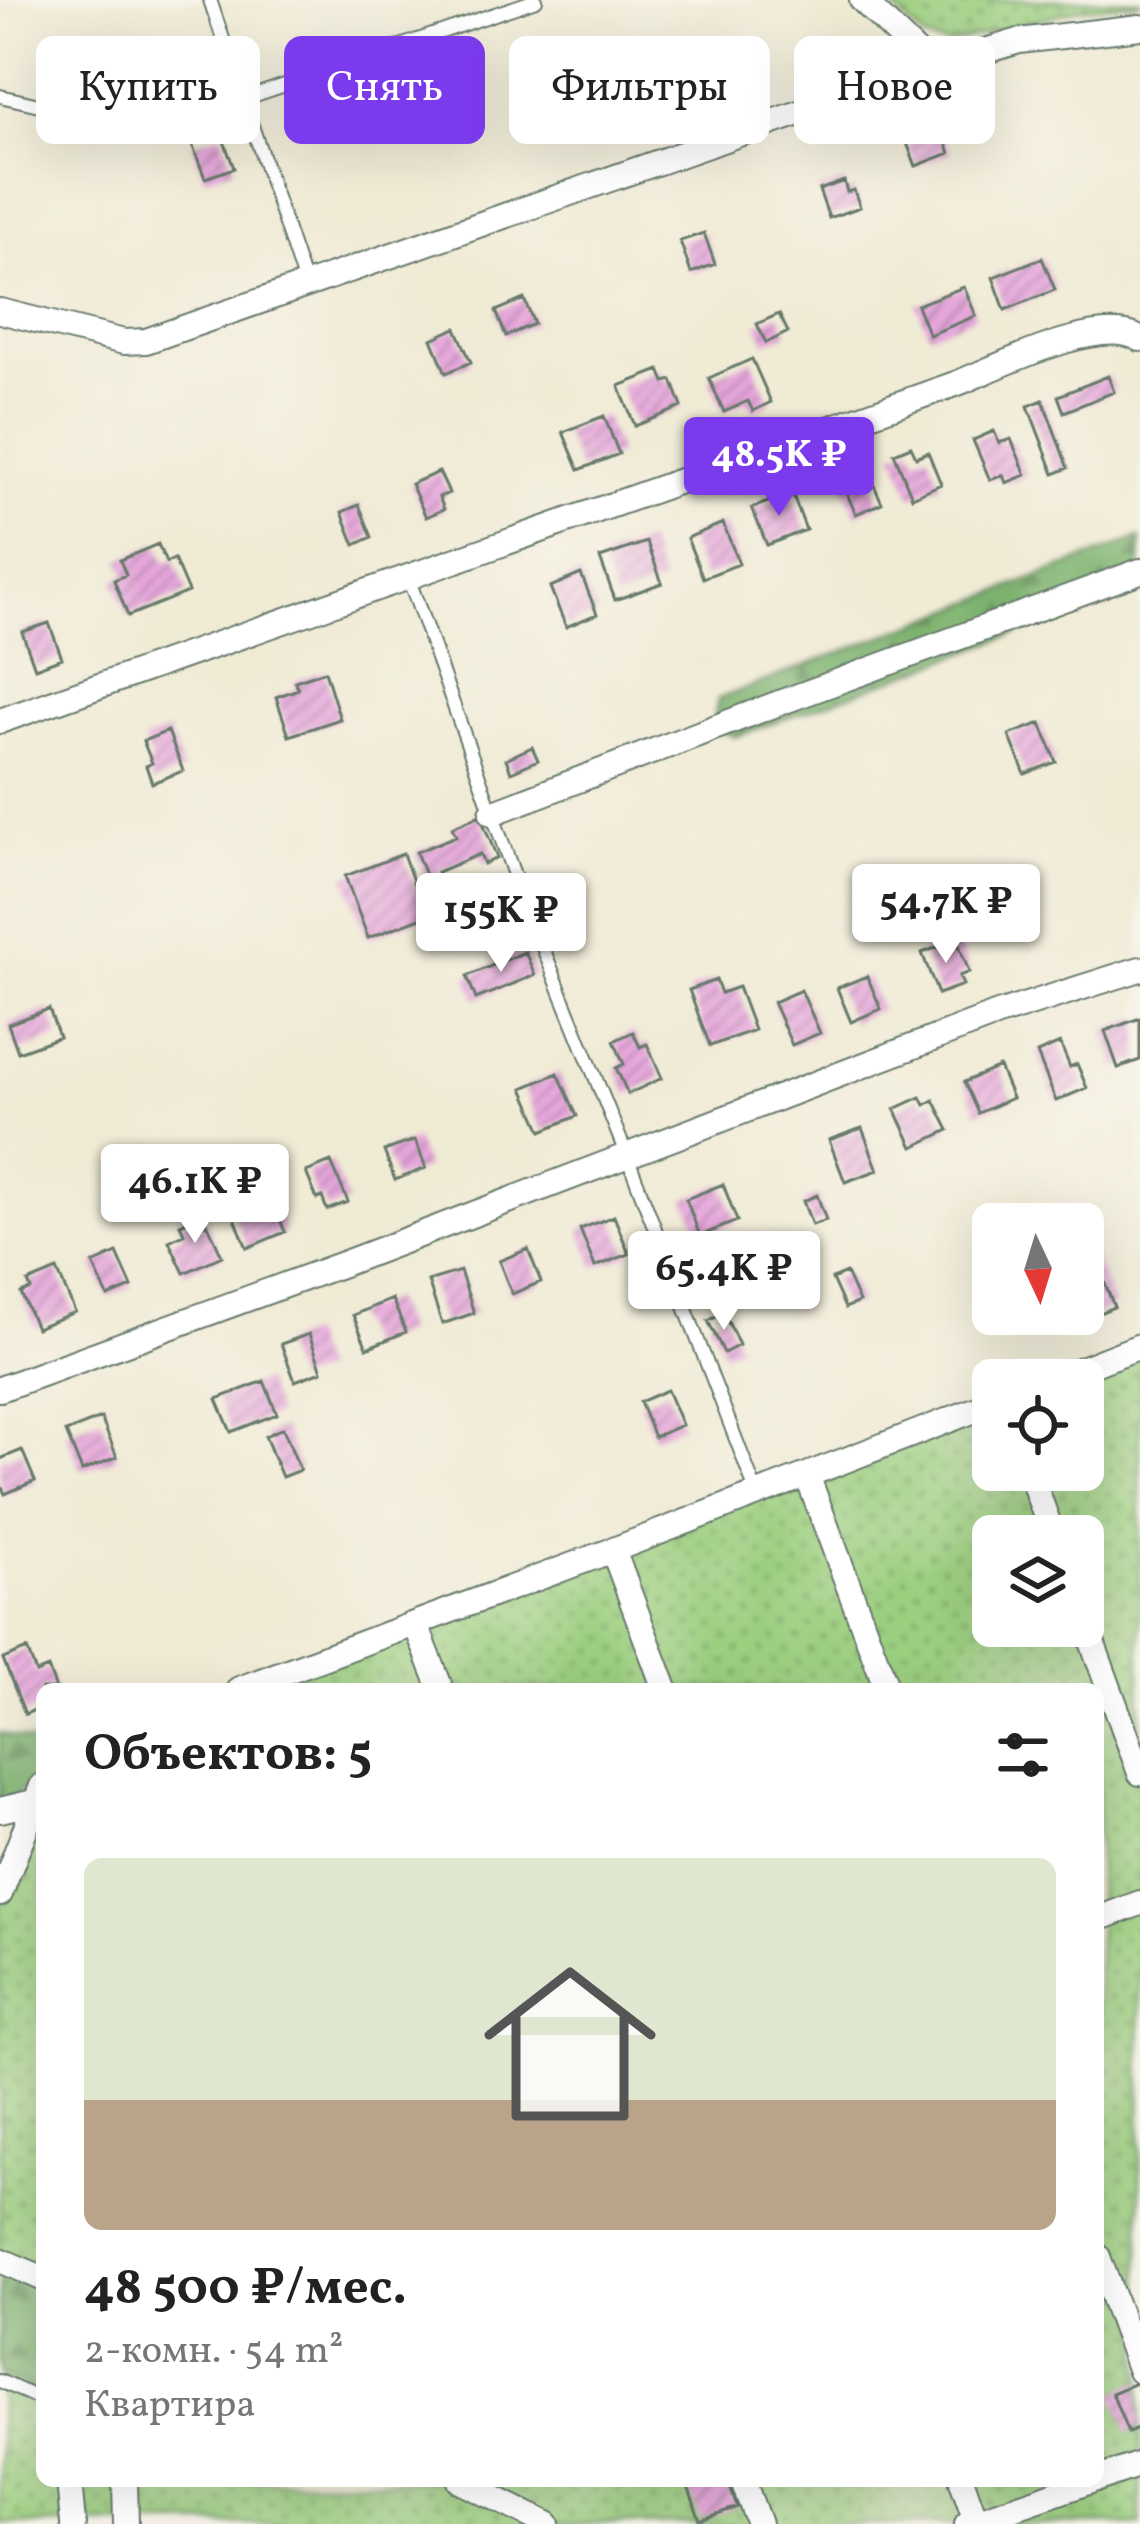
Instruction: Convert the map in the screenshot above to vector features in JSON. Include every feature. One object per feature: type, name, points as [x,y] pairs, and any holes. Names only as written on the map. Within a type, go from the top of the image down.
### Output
[{"type":"street","points":[[862,0],[899,36]]},
{"type":"street","points":[[995,48],[1140,27]]},
{"type":"street","points":[[0,310],[124,342],[146,341],[794,114]]},
{"type":"street","points":[[0,721],[1075,338],[1106,331],[1140,339]]},
{"type":"street","points":[[492,813],[1140,571]]},
{"type":"street","points":[[0,1389],[998,1014],[1140,969]]},
{"type":"street","points":[[1104,1360],[1140,1346]]},
{"type":"street","points":[[255,1683],[972,1411]]},
{"type":"street","points":[[807,1475],[885,1683]]},
{"type":"street","points":[[613,1550],[663,1683]]},
{"type":"street","points":[[416,1624],[439,1683]]},
{"type":"street","points":[[1094,1647],[1140,1773]]},
{"type":"street","points":[[0,1810],[36,1804]]},
{"type":"street","points":[[0,1894],[36,1811]]},
{"type":"street","points":[[1104,1917],[1140,1904]]},
{"type":"street","points":[[0,2260],[36,2275]]},
{"type":"street","points":[[1104,2273],[1140,2371]]},
{"type":"street","points":[[1104,2477],[1140,2464]]},
{"type":"street","points":[[70,2487],[73,2524]]},
{"type":"street","points":[[125,2487],[126,2524]]},
{"type":"street","points":[[472,2487],[547,2524]]},
{"type":"street","points":[[510,2487],[519,2510]]},
{"type":"street","points":[[745,2487],[759,2524]]},
{"type":"street","points":[[963,2487],[972,2522],[1074,2487]]},
{"type":"lane","points":[[210,0],[222,36]]},
{"type":"lane","points":[[260,95],[536,0]]},
{"type":"lane","points":[[0,96],[36,104]]},
{"type":"lane","points":[[259,144],[305,284]]},
{"type":"lane","points":[[408,578],[518,886],[758,1495]]},
{"type":"lane","points":[[0,2380],[36,2397]]},
{"type":"green space","points":[[886,0],[1140,0],[1077,9],[980,36],[921,36]]},
{"type":"green space","points":[[1140,538],[1140,588],[735,737],[723,732],[715,715],[718,699]]},
{"type":"green space","points":[[1140,1346],[1140,2524],[0,2524],[0,1894],[36,1801],[36,2487],[1104,2487],[1104,1683],[255,1683],[972,1411],[972,1491],[1104,1491],[1104,1367]]},
{"type":"green space","points":[[0,1733],[36,1743],[36,1772],[18,1793],[0,1802]]},
{"type":"green space","points":[[0,2270],[36,2287],[36,2389],[0,2373]]},
{"type":"building","points":[[192,144],[225,144],[234,168],[205,178]]},
{"type":"building","points":[[907,144],[947,144],[950,153],[916,166]]},
{"type":"building","points":[[844,181],[847,192],[854,190],[860,207],[829,218],[819,190]]},
{"type":"building","points":[[704,233],[715,264],[691,273],[680,241]]},
{"type":"building","points":[[1042,258],[1055,290],[1005,310],[993,277]]},
{"type":"building","points":[[964,287],[976,316],[929,335],[917,305]]},
{"type":"building","points":[[524,299],[534,324],[506,336],[496,311]]},
{"type":"building","points":[[779,314],[788,332],[766,343],[757,324]]},
{"type":"building","points":[[456,328],[471,362],[446,373],[432,339]]},
{"type":"building","points":[[752,359],[771,402],[753,411],[748,401],[724,412],[709,378]]},
{"type":"building","points":[[660,370],[665,382],[672,380],[682,407],[635,426],[619,386]]},
{"type":"building","points":[[1108,376],[1114,392],[1064,412],[1058,396]]},
{"type":"building","points":[[1043,400],[1068,468],[1054,474],[1028,406]]},
{"type":"building","points":[[604,416],[619,454],[579,470],[563,432]]},
{"type":"building","points":[[994,431],[999,443],[1011,439],[1026,475],[1006,483],[1003,475],[990,480],[973,440]]},
{"type":"building","points":[[911,446],[916,457],[928,452],[941,484],[912,497],[894,453]]},
{"type":"building","points":[[864,463],[882,503],[856,514],[838,474]]},
{"type":"building","points":[[439,472],[449,493],[439,497],[444,509],[426,517],[411,484]]},
{"type":"building","points":[[792,493],[806,530],[767,545],[752,508]]},
{"type":"building","points":[[359,505],[372,537],[355,545],[342,512]]},
{"type":"building","points":[[723,523],[739,564],[703,578],[687,538]]},
{"type":"building","points":[[647,542],[662,583],[615,600],[600,558]]},
{"type":"building","points":[[158,544],[166,563],[174,559],[188,592],[128,616],[114,580],[126,575],[120,560]]},
{"type":"building","points":[[581,574],[597,614],[566,627],[550,587]]},
{"type":"building","points":[[49,623],[62,658],[35,668],[22,632]]},
{"type":"building","points":[[325,671],[340,719],[289,736],[276,697],[298,689],[295,681]]},
{"type":"building","points":[[1041,723],[1056,762],[1025,774],[1009,735]]},
{"type":"building","points":[[168,731],[183,771],[152,783],[146,766],[152,763],[143,741]]},
{"type":"building","points":[[532,747],[538,760],[511,772],[506,759]]},
{"type":"building","points":[[480,815],[497,858],[484,864],[480,854],[437,872],[449,902],[437,906],[416,852],[456,836],[452,827]]},
{"type":"building","points":[[403,854],[426,916],[368,938],[345,876]]},
{"type":"building","points":[[957,940],[969,972],[959,976],[963,985],[938,994],[922,953]]},
{"type":"building","points":[[525,952],[535,975],[476,999],[467,976]]},
{"type":"building","points":[[867,976],[881,1009],[851,1022],[837,988]]},
{"type":"building","points":[[716,980],[721,993],[738,987],[754,1030],[710,1046],[689,990]]},
{"type":"building","points":[[801,990],[820,1033],[792,1045],[773,1002]]},
{"type":"building","points":[[49,1009],[59,1037],[18,1052],[8,1024]]},
{"type":"building","points":[[1140,1018],[1140,1060],[1118,1068],[1105,1031]]},
{"type":"building","points":[[633,1032],[640,1047],[647,1044],[662,1078],[628,1094],[616,1068],[624,1064],[614,1041]]},
{"type":"building","points":[[1060,1043],[1070,1067],[1077,1064],[1087,1088],[1056,1101],[1037,1053]]},
{"type":"building","points":[[999,1067],[1012,1098],[978,1113],[964,1082]]},
{"type":"building","points":[[558,1073],[577,1116],[542,1131],[523,1088]]},
{"type":"building","points":[[921,1097],[925,1105],[934,1100],[949,1130],[913,1147],[895,1109]]},
{"type":"building","points":[[862,1128],[878,1170],[845,1182],[829,1140]]},
{"type":"building","points":[[415,1140],[426,1168],[395,1180],[384,1151]]},
{"type":"building","points":[[331,1162],[348,1202],[327,1210],[306,1172]]},
{"type":"building","points":[[723,1184],[737,1221],[700,1236],[686,1199]]},
{"type":"building","points":[[817,1195],[826,1220],[812,1225],[803,1201]]},
{"type":"building","points":[[272,1199],[285,1232],[247,1248],[234,1216]]},
{"type":"building","points":[[614,1216],[629,1254],[595,1267],[580,1229]]},
{"type":"building","points":[[194,1218],[198,1227],[207,1223],[222,1256],[184,1273],[169,1241],[184,1234],[180,1224]]},
{"type":"building","points":[[528,1249],[541,1282],[512,1294],[499,1261]]},
{"type":"building","points":[[117,1253],[132,1287],[108,1297],[93,1264]]},
{"type":"building","points":[[57,1270],[75,1312],[36,1328],[21,1293],[31,1289],[28,1282]]},
{"type":"building","points":[[460,1271],[474,1313],[442,1324],[428,1281]]},
{"type":"building","points":[[846,1273],[859,1302],[845,1308],[832,1279]]},
{"type":"building","points":[[1104,1281],[1114,1307],[1104,1311]]},
{"type":"building","points":[[392,1299],[406,1332],[367,1348],[353,1315]]},
{"type":"building","points":[[724,1313],[739,1345],[724,1353],[708,1321]]},
{"type":"building","points":[[309,1334],[322,1371],[295,1381],[281,1344]]},
{"type":"building","points":[[264,1381],[277,1414],[231,1432],[217,1399]]},
{"type":"building","points":[[667,1390],[682,1425],[654,1437],[640,1402]]},
{"type":"building","points":[[101,1418],[117,1457],[82,1471],[66,1432]]},
{"type":"building","points":[[283,1428],[300,1470],[282,1477],[265,1436]]},
{"type":"building","points":[[22,1450],[35,1481],[5,1494],[0,1459]]},
{"type":"building","points":[[27,1649],[36,1673],[48,1668],[54,1683],[36,1683],[36,1709],[25,1714],[3,1659]]},
{"type":"building","points":[[1138,2382],[1140,2428],[1128,2433],[1112,2393]]},
{"type":"building","points":[[688,2487],[730,2487],[737,2507],[700,2520]]}]
